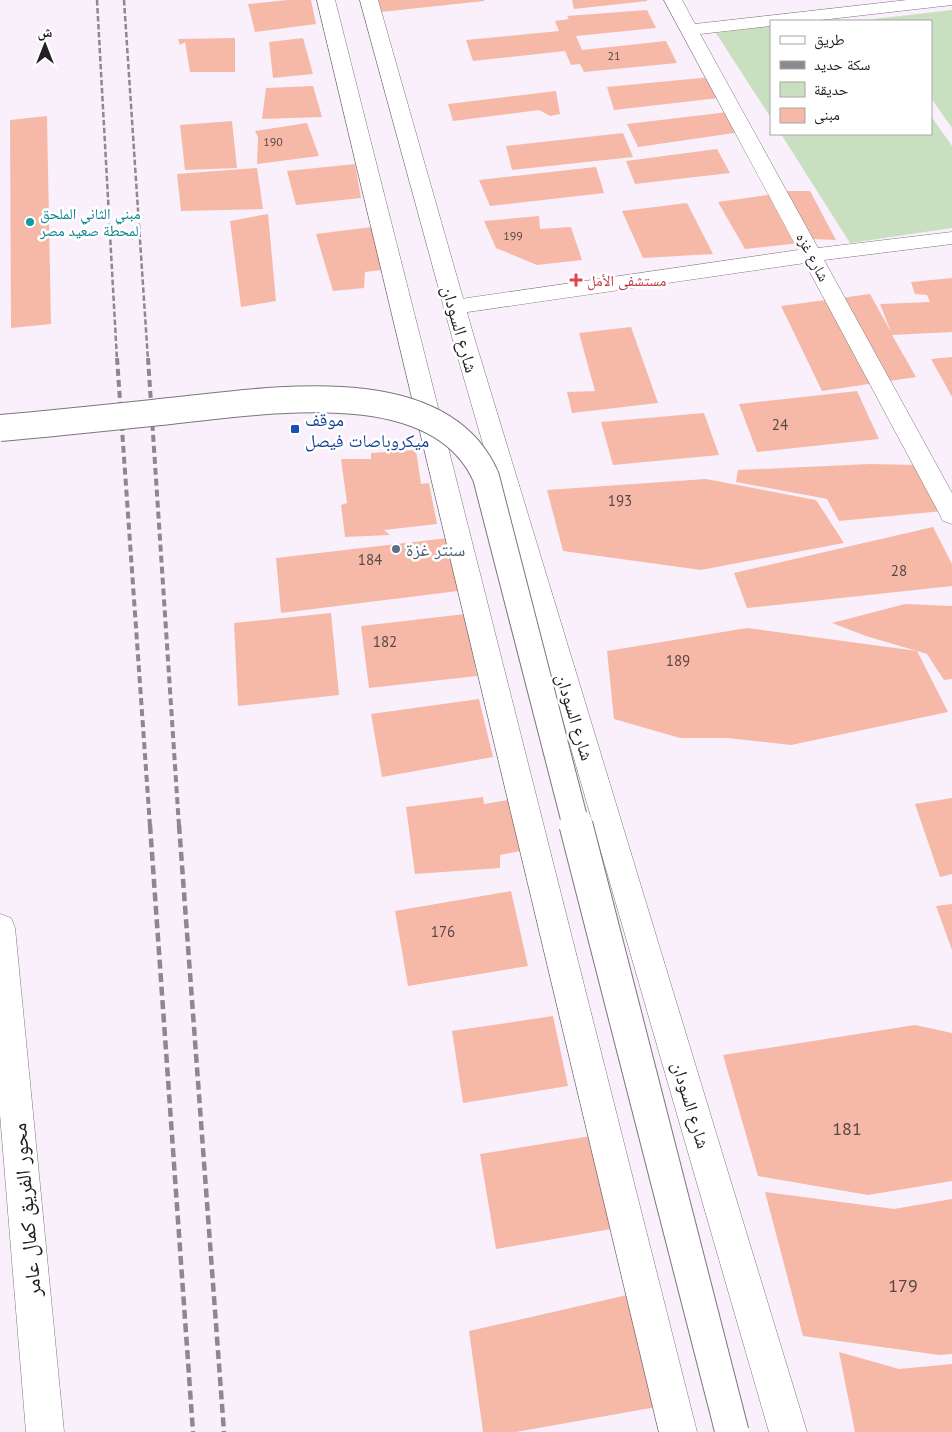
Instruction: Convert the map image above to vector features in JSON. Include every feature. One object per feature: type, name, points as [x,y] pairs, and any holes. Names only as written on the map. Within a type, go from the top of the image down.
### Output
[{"type":"main road","points":[[326,0],[678,1432]]},
{"type":"main road","name":"شارع السودان","points":[[369,0],[454,307],[788,1432]]},
{"type":"main road","name":"شارع غزه","points":[[673,0],[952,515]]},
{"type":"main road","points":[[777,20],[952,0]]},
{"type":"main road","points":[[690,30],[770,21]]},
{"type":"main road","points":[[454,307],[812,255],[952,238]]},
{"type":"main road","points":[[0,428],[280,399],[330,398],[374,403],[411,413],[442,427],[468,447],[482,466],[732,1432]]},
{"type":"main road","name":"محور الفريق كمال عامر","points":[[0,928],[45,1432]]},
{"type":"green space","points":[[952,10],[952,128],[932,99],[932,20],[874,19]]},
{"type":"green space","points":[[770,26],[770,116],[716,33]]},
{"type":"green space","points":[[932,117],[952,146],[952,228],[850,243],[782,135],[932,135]]},
{"type":"building","points":[[311,0],[316,24],[255,32],[248,4]]},
{"type":"building","points":[[377,0],[484,0],[484,1],[381,12]]},
{"type":"building","points":[[572,0],[647,0],[647,1],[574,9]]},
{"type":"building","points":[[647,10],[656,28],[576,36],[582,50],[666,41],[677,63],[584,72],[580,64],[571,65],[565,51],[473,61],[466,40],[559,31],[555,21],[569,19],[567,16]]},
{"type":"building","points":[[235,38],[235,72],[190,72],[185,42],[180,45],[178,39]]},
{"type":"building","points":[[303,38],[313,74],[273,78],[269,42]]},
{"type":"building","points":[[711,77],[719,98],[614,110],[607,87]]},
{"type":"building","points":[[313,86],[322,117],[262,119],[266,88]]},
{"type":"building","points":[[556,91],[560,114],[550,116],[539,110],[453,121],[448,104]]},
{"type":"building","points":[[728,112],[741,132],[638,147],[627,124]]},
{"type":"building","name":"مبني الثاني الملحق لمحطة صعيد مصر","points":[[47,116],[51,324],[11,328],[10,120]]},
{"type":"building","points":[[232,121],[237,168],[185,170],[180,125]]},
{"type":"building","points":[[307,123],[319,156],[257,164],[258,137],[255,131]]},
{"type":"building","points":[[623,133],[633,157],[512,170],[506,146]]},
{"type":"building","points":[[717,149],[730,173],[635,184],[626,161]]},
{"type":"building","points":[[355,164],[361,198],[296,205],[287,171]]},
{"type":"building","points":[[596,167],[604,193],[490,206],[479,180]]},
{"type":"building","points":[[257,168],[263,209],[181,211],[177,174]]},
{"type":"building","points":[[782,191],[810,191],[836,240],[810,239]]},
{"type":"building","points":[[774,194],[800,243],[745,249],[718,202]]},
{"type":"building","points":[[687,203],[713,254],[643,258],[622,211]]},
{"type":"building","points":[[268,214],[276,301],[241,307],[230,221]]},
{"type":"building","points":[[539,216],[540,229],[571,227],[582,260],[537,265],[496,248],[484,221]]},
{"type":"building","points":[[372,227],[382,270],[365,272],[364,288],[333,291],[316,234]]},
{"type":"building","points":[[952,278],[952,332],[892,335],[916,377],[822,391],[781,306],[870,294],[891,332],[880,304],[930,302],[927,295],[915,294],[911,282]]},
{"type":"building","points":[[631,327],[658,403],[572,413],[567,392],[595,391],[579,333]]},
{"type":"building","points":[[952,357],[952,397],[931,359]]},
{"type":"building","points":[[857,391],[879,439],[757,452],[739,404]]},
{"type":"building","points":[[704,413],[719,455],[613,465],[601,422]]},
{"type":"building","points":[[416,450],[421,484],[429,483],[437,524],[384,530],[390,535],[345,537],[341,505],[347,503],[341,459],[371,459],[371,453]]},
{"type":"building","points":[[870,464],[917,465],[943,511],[839,521],[827,499],[736,482],[738,470]]},
{"type":"building","points":[[706,479],[816,500],[844,543],[701,570],[563,551],[547,490]]},
{"type":"building","points":[[933,527],[952,564],[952,586],[747,608],[734,573]]},
{"type":"building","points":[[448,538],[458,591],[281,613],[276,558]]},
{"type":"building","points":[[905,604],[952,606],[952,679],[944,680],[927,654],[866,636],[832,623]]},
{"type":"building","points":[[331,613],[339,695],[238,706],[234,623]]},
{"type":"building","points":[[465,614],[477,676],[369,688],[361,626]]},
{"type":"building","points":[[747,628],[917,651],[948,712],[791,745],[728,738],[680,738],[614,719],[607,651]]},
{"type":"building","points":[[479,699],[493,757],[382,777],[371,714]]},
{"type":"building","points":[[483,797],[484,804],[508,800],[520,851],[500,855],[500,868],[415,874],[406,807]]},
{"type":"building","points":[[952,798],[952,874],[940,877],[915,804]]},
{"type":"building","points":[[511,891],[528,966],[408,986],[395,911]]},
{"type":"building","points":[[952,904],[952,950],[936,906]]},
{"type":"building","points":[[553,1016],[568,1086],[463,1103],[452,1031]]},
{"type":"building","points":[[915,1025],[952,1033],[952,1181],[868,1195],[758,1176],[723,1055]]},
{"type":"building","points":[[597,1135],[617,1228],[496,1249],[480,1154]]},
{"type":"building","points":[[765,1192],[894,1209],[952,1199],[952,1354],[939,1355],[803,1336]]},
{"type":"building","points":[[636,1293],[662,1406],[516,1432],[483,1432],[469,1331]]},
{"type":"building","points":[[839,1352],[899,1369],[952,1364],[952,1432],[855,1432]]},
{"type":"railway","points":[[97,0],[117,360]]},
{"type":"railway","points":[[124,0],[148,360]]},
{"type":"railway","points":[[117,358],[150,826]]},
{"type":"railway","points":[[148,358],[179,826]]},
{"type":"railway","points":[[150,825],[193,1432]]},
{"type":"railway","points":[[179,825],[224,1432]]},
{"type":"place","name":"مبني الثاني الملحق لمحطة صعيد مصر","points":[[30,222]]},
{"type":"place","name":"مستشفى الأمل","points":[[576,280]]},
{"type":"place","name":"موقف ميكروباصات فيصل","points":[[295,429]]},
{"type":"place","name":"سنتر غزة","points":[[396,549]]}]
